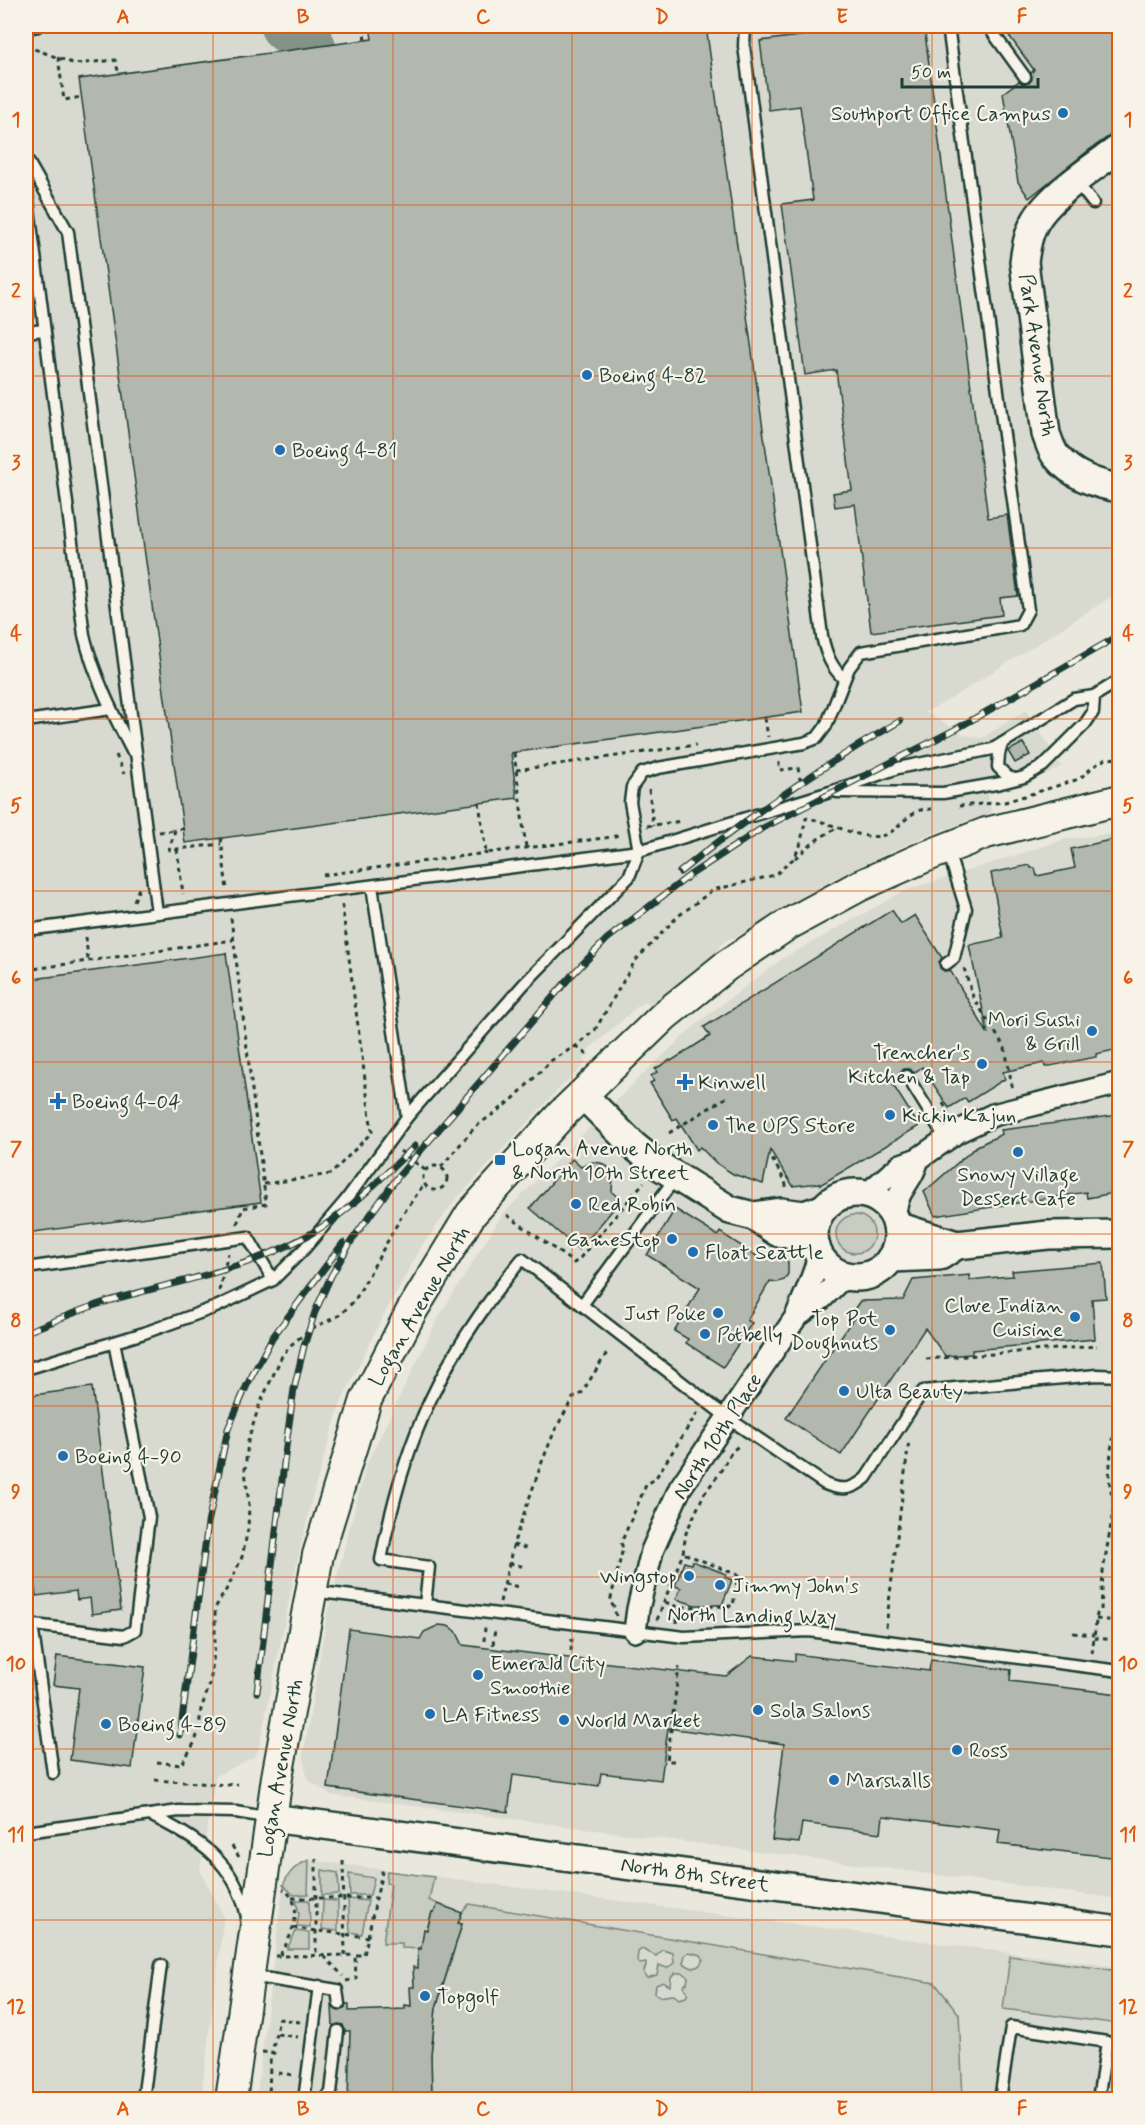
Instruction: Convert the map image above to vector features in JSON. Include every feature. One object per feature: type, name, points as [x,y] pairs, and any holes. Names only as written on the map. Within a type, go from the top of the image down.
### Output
[{"type":"main road","name":"Logan Avenue North","points":[[231,2100],[247,1976],[263,1950],[271,1818],[318,1555],[366,1400],[411,1312],[471,1214],[582,1094],[665,1016],[726,966],[778,930],[859,886],[986,833],[1119,800]]},
{"type":"street","name":"Park Avenue North","points":[[1119,148],[1083,169],[1036,220],[1028,237],[1024,262],[1044,424],[1054,455],[1073,472],[1105,486],[1119,488]]},
{"type":"street","points":[[867,1194],[901,1166],[918,1159],[946,1139],[993,1115],[1119,1083]]},
{"type":"street","points":[[582,1094],[634,1146],[676,1177],[730,1210],[754,1216],[777,1232],[789,1234],[817,1251],[832,1269],[854,1277],[876,1272],[891,1258],[896,1248],[897,1200],[902,1189],[913,1176],[918,1159]]},
{"type":"street","points":[[817,1251],[814,1234],[816,1221],[822,1209],[843,1195],[855,1193],[867,1194],[878,1199],[887,1206],[896,1221],[957,1245]]},
{"type":"street","points":[[754,1216],[781,1212],[804,1215],[822,1209]]},
{"type":"street","points":[[891,1258],[940,1256],[957,1245],[1048,1235],[1119,1234]]},
{"type":"street","name":"North 10th Place","points":[[635,1631],[646,1573],[660,1531],[680,1488],[796,1317],[807,1287],[816,1271],[817,1251]]},
{"type":"street","name":"North 10th Place","points":[[796,1317],[822,1298],[839,1281],[854,1277]]},
{"type":"street","name":"North 8th Street","points":[[271,1818],[1119,1931]]},
{"type":"lane","points":[[26,28],[38,26]]},
{"type":"lane","points":[[745,26],[744,46],[822,636],[827,655],[836,671],[844,679]]},
{"type":"lane","points":[[26,1369],[216,1307],[273,1280],[305,1248],[346,1200],[407,1117],[524,984],[629,877],[639,851],[630,802],[633,787],[642,773],[658,768],[804,743],[817,738],[826,726],[849,668],[861,652],[1020,625],[1028,610],[948,26]]},
{"type":"lane","points":[[988,26],[1014,53],[1025,77]]},
{"type":"lane","points":[[26,158],[68,232],[157,913]]},
{"type":"lane","points":[[1083,169],[1093,203]]},
{"type":"lane","points":[[26,185],[84,635],[89,656],[111,710],[136,759]]},
{"type":"lane","points":[[26,332],[44,330]]},
{"type":"lane","points":[[26,930],[639,851],[804,801],[898,768],[993,749],[1074,699],[1094,696],[1119,680]]},
{"type":"lane","points":[[830,792],[943,793],[1015,779],[1043,766],[1085,724],[1093,712],[1094,696]]},
{"type":"lane","points":[[26,720],[111,710]]},
{"type":"lane","points":[[1002,744],[998,767],[1008,777],[1015,779]]},
{"type":"lane","points":[[947,848],[966,909],[950,961]]},
{"type":"lane","points":[[372,886],[407,1117]]},
{"type":"lane","points":[[907,1077],[946,1139]]},
{"type":"lane","points":[[582,1305],[676,1177]]},
{"type":"lane","points":[[26,1268],[248,1237],[273,1280]]},
{"type":"lane","points":[[425,1605],[429,1567],[381,1560],[394,1498],[413,1438],[429,1399],[471,1326],[522,1259],[728,1418],[825,1484],[836,1489],[847,1489],[866,1478],[922,1391],[1097,1375],[1119,1376]]},
{"type":"lane","points":[[53,1773],[29,1624],[124,1636],[135,1630],[149,1517],[114,1342]]},
{"type":"lane","name":"North Landing Way","points":[[312,1591],[684,1637],[808,1631],[1119,1671]]},
{"type":"lane","points":[[26,1832],[179,1811],[236,1812],[271,1818]]},
{"type":"lane","points":[[150,1815],[184,1832],[222,1862],[237,1885],[263,1950]]},
{"type":"lane","points":[[143,2100],[161,1965]]},
{"type":"lane","points":[[247,1976],[337,1990],[339,2004]]},
{"type":"lane","points":[[304,2100],[319,1986]]},
{"type":"lane","points":[[1000,2100],[1011,2027],[1107,2042],[1098,2100]]},
{"type":"lane","points":[[324,2100],[331,2093],[338,2031]]},
{"type":"path","points":[[363,26],[365,40]]},
{"type":"path","points":[[26,46],[75,64],[115,60],[119,74]]},
{"type":"path","points":[[58,57],[64,100],[81,97]]},
{"type":"path","points":[[26,362],[39,361]]},
{"type":"path","points":[[765,718],[767,735],[775,748],[779,770],[798,768],[806,818],[800,846],[794,859]]},
{"type":"path","points":[[767,735],[779,734]]},
{"type":"path","points":[[516,770],[701,745]]},
{"type":"path","points":[[514,753],[526,848]]},
{"type":"path","points":[[954,807],[1005,802],[1079,779],[1106,759],[1119,758]]},
{"type":"path","points":[[784,791],[801,783]]},
{"type":"path","points":[[479,802],[486,853],[612,837],[635,828],[690,819]]},
{"type":"path","points":[[806,818],[839,826],[862,835],[881,836],[919,810],[942,808]]},
{"type":"path","points":[[441,1167],[475,1127],[510,1102],[552,1060],[576,1046],[596,1030],[635,961],[677,917],[713,890],[775,875],[818,839],[839,826]]},
{"type":"path","points":[[184,828],[175,830],[169,850],[221,844]]},
{"type":"path","points":[[216,1307],[222,1272],[243,1208],[266,1204],[220,838]]},
{"type":"path","points":[[177,849],[183,894]]},
{"type":"path","points":[[264,1184],[331,1174],[372,1132],[342,905]]},
{"type":"path","points":[[26,970],[233,940]]},
{"type":"path","points":[[950,961],[965,969],[973,997],[1005,1048],[1016,1110]]},
{"type":"path","points":[[576,1046],[586,1055]]},
{"type":"path","points":[[669,1133],[727,1097]]},
{"type":"path","points":[[772,1159],[785,1181],[789,1196]]},
{"type":"path","points":[[432,1166],[441,1167],[447,1177],[443,1187],[432,1190],[424,1184],[425,1170],[432,1166]]},
{"type":"path","points":[[507,1215],[573,1263],[644,1182]]},
{"type":"path","points":[[157,1762],[181,1765],[195,1742],[201,1709],[213,1668],[215,1608],[242,1557],[248,1529],[249,1505],[245,1470],[249,1441],[259,1406],[282,1356],[309,1330],[340,1316],[355,1300],[401,1217],[424,1184]]},
{"type":"path","points":[[926,1359],[1096,1346]]},
{"type":"path","points":[[500,1604],[513,1545],[555,1430],[573,1398],[581,1394],[608,1351]]},
{"type":"path","points":[[1116,1388],[1119,1398]]},
{"type":"path","points":[[1092,1653],[1097,1614],[1101,1610],[1103,1571],[1114,1507],[1109,1479],[1119,1405]]},
{"type":"path","points":[[614,1607],[610,1602],[623,1548],[621,1543],[640,1498],[646,1485],[655,1479],[699,1410]]},
{"type":"path","points":[[886,1628],[910,1434]]},
{"type":"path","points":[[660,1616],[683,1553],[686,1533],[704,1494],[732,1451],[744,1442]]},
{"type":"path","points":[[513,1545],[530,1550]]},
{"type":"path","points":[[665,1602],[678,1607],[734,1606],[738,1575],[683,1553]]},
{"type":"path","points":[[509,1563],[525,1567]]},
{"type":"path","points":[[504,1583],[520,1587]]},
{"type":"path","points":[[1096,1619],[1117,1621]]},
{"type":"path","points":[[484,1641],[486,1624]]},
{"type":"path","points":[[493,1645],[495,1628]]},
{"type":"path","points":[[1073,1633],[1115,1640]]},
{"type":"path","points":[[571,1651],[572,1638]]},
{"type":"path","points":[[674,1761],[667,1761],[679,1667]]},
{"type":"path","points":[[155,1780],[238,1784]]},
{"type":"path","points":[[232,1846],[234,1853],[239,1857]]},
{"type":"path","points":[[316,1858],[316,1956]]},
{"type":"path","points":[[343,1862],[345,1955]]},
{"type":"path","points":[[263,1950],[279,1956],[364,1955],[383,1867]]},
{"type":"path","points":[[279,1956],[293,1928],[296,1912],[292,1898],[282,1888]]},
{"type":"path","points":[[292,1898],[376,1898]]},
{"type":"path","points":[[293,1928],[368,1937]]},
{"type":"path","points":[[324,1956],[346,1980]]},
{"type":"path","points":[[269,2100],[272,2053],[279,2019],[300,2022]]},
{"type":"path","points":[[277,2034],[298,2036],[297,2046]]},
{"type":"path","points":[[261,2052],[277,2054]]},
{"type":"path","points":[[291,2100],[295,2066]]},
{"type":"path","points":[[278,2073],[294,2075]]},
{"type":"path","points":[[276,2093],[292,2095]]},
{"type":"shaded area","points":[[26,26],[1119,26],[1119,592],[944,703],[925,712],[965,735],[982,738],[1026,710],[1062,766],[1026,785],[988,794],[992,813],[923,837],[831,880],[735,938],[721,944],[717,952],[650,1006],[644,1001],[587,1051],[590,1054],[583,1059],[586,1063],[553,1095],[454,1202],[423,1244],[378,1326],[340,1405],[315,1487],[297,1562],[259,1748],[254,1757],[216,1776],[200,1870],[224,1917],[201,2099],[26,2100]]},
{"type":"shaded area","points":[[1119,833],[1119,1899],[330,1795],[307,1779],[303,1756],[327,1614],[366,1465],[437,1320],[501,1216],[641,1076],[700,1021],[782,959],[904,891],[1066,839]]},
{"type":"shaded area","points":[[855,1215],[862,1216],[868,1221],[873,1227],[873,1241],[868,1247],[862,1252],[855,1253],[848,1252],[842,1247],[837,1241],[836,1234],[837,1227],[842,1221],[848,1216]]},
{"type":"shaded area","points":[[309,1860],[308,1894],[294,1895],[283,1885],[293,1870]]},
{"type":"shaded area","points":[[311,1860],[1119,1967],[1119,2099],[256,2100],[283,1885],[289,1873],[300,1863]]},
{"type":"shaded area","points":[[322,1870],[338,1873],[339,1894],[322,1895]]},
{"type":"shaded area","points":[[387,1871],[434,1877],[429,1900],[438,1904],[432,1912],[421,1949],[402,1948],[402,1943],[383,1943],[391,1884],[386,1883]]},
{"type":"shaded area","points":[[349,1874],[374,1878],[370,1895],[350,1895]]},
{"type":"shaded area","points":[[348,1899],[368,1901],[362,1934],[350,1932]]},
{"type":"shaded area","points":[[296,1900],[309,1900],[310,1927],[297,1926],[299,1914]]},
{"type":"shaded area","points":[[323,1900],[338,1901],[338,1931],[322,1929]]},
{"type":"shaded area","points":[[469,1904],[935,1983],[959,2014],[963,2099],[432,2100],[431,2054],[436,2008],[462,1924],[458,1923]],"holes":[[[642,1949],[656,1956],[663,1950],[673,1953],[674,1963],[667,1968],[659,1965],[657,1975],[647,1978],[644,1972],[646,1963],[640,1964],[637,1961],[638,1952]],[[689,1952],[701,1955],[703,1959],[696,1967],[692,1968],[683,1963],[685,1955]],[[675,1973],[682,1973],[688,1977],[687,1983],[683,1986],[688,1993],[686,1997],[679,1999],[674,1995],[662,1996],[655,1993],[656,1985],[663,1982],[670,1986],[671,1977]]]},
{"type":"shaded area","points":[[296,1931],[309,1933],[309,1949],[287,1949]]},
{"type":"shaded area","points":[[1010,1956],[1119,1971],[1119,2024],[1003,2009]]},
{"type":"building","points":[[370,26],[706,26],[803,712],[511,753],[517,798],[185,843],[79,79],[372,39]]},
{"type":"building","points":[[879,26],[924,26],[988,518],[1007,515],[1018,596],[1000,598],[1002,615],[871,632],[855,504],[835,507],[833,493],[852,490],[836,370],[805,375],[782,204],[813,200],[800,106],[769,110],[760,41]]},
{"type":"building","name":"Southport Office Campus","points":[[1002,26],[1119,26],[1119,132],[1089,150],[1029,198],[1018,182],[1003,93],[1019,81],[1023,84],[1029,83],[1034,70]]},
{"type":"building","points":[[1023,743],[1030,755],[1015,763],[1008,751]]},
{"type":"building","points":[[1119,838],[1119,1049],[1096,1054],[1096,1057],[1045,1067],[1044,1063],[1003,1072],[1005,1079],[968,1102],[965,1098],[949,1108],[922,1067],[914,1073],[910,1069],[904,1069],[900,1073],[901,1080],[893,1085],[919,1126],[820,1185],[819,1183],[793,1186],[770,1150],[763,1184],[733,1174],[716,1163],[700,1147],[697,1150],[677,1118],[673,1120],[650,1083],[654,1081],[651,1076],[657,1072],[655,1069],[710,1036],[704,1027],[892,910],[901,924],[915,915],[942,958],[939,962],[940,968],[944,971],[950,970],[988,1034],[969,945],[1003,938],[991,873],[1030,865],[1031,868],[1035,868],[1037,876],[1075,868],[1071,849]]},
{"type":"building","points":[[226,953],[261,1202],[26,1233],[26,980]]},
{"type":"building","points":[[1119,1115],[1119,1192],[1087,1198],[1086,1192],[935,1216],[924,1192],[977,1146],[1002,1134],[1001,1130]]},
{"type":"building","name":"Red Robin","points":[[572,1159],[581,1167],[592,1162],[608,1167],[613,1175],[612,1192],[621,1200],[579,1250],[530,1208]]},
{"type":"building","points":[[675,1209],[718,1236],[720,1232],[761,1259],[777,1256],[783,1257],[788,1262],[788,1274],[784,1280],[770,1281],[747,1320],[752,1323],[723,1367],[686,1343],[688,1339],[674,1331],[700,1288],[647,1255]]},
{"type":"building","points":[[1103,1263],[1106,1298],[1092,1299],[1095,1339],[972,1350],[972,1354],[945,1356],[925,1328],[841,1455],[786,1418],[855,1316],[852,1312],[860,1301],[903,1300],[913,1280],[970,1275],[970,1280],[1013,1276],[1012,1271]]},
{"type":"building","name":"Boeing 4-90","points":[[92,1387],[121,1610],[92,1614],[90,1598],[77,1600],[76,1591],[36,1596],[26,1516],[26,1396]]},
{"type":"building","points":[[692,1561],[726,1574],[725,1577],[732,1580],[722,1605],[695,1605],[676,1599],[681,1588],[675,1586],[684,1562],[691,1564]]},
{"type":"building","points":[[439,1625],[448,1626],[456,1631],[463,1645],[691,1673],[726,1676],[752,1656],[795,1661],[795,1654],[929,1671],[931,1660],[1011,1670],[1010,1681],[1119,1694],[1119,1858],[998,1844],[1000,1830],[883,1816],[881,1833],[802,1823],[799,1843],[772,1840],[784,1744],[668,1728],[661,1780],[601,1773],[599,1786],[513,1775],[508,1812],[328,1788],[349,1629],[420,1639],[424,1632]]},
{"type":"building","name":"Boeing 4-89","points":[[57,1656],[145,1667],[132,1768],[70,1760],[79,1688],[53,1685]]},
{"type":"building","name":"Topgolf","points":[[438,1904],[462,1913],[458,1923],[462,1924],[436,2008],[431,2054],[432,2100],[348,2100],[350,2031],[345,2031],[343,2025],[333,2026],[332,2006],[339,2011],[349,2004],[349,2011],[405,2009],[405,2005],[411,2006],[410,1987],[414,1987],[413,1967],[417,1968],[418,1948],[421,1949],[424,1929],[427,1930],[432,1912]]},
{"type":"taxiway","points":[[285,26],[311,47]]},
{"type":"railway","points":[[257,1692],[287,1438],[294,1389],[304,1346],[315,1312],[331,1276],[352,1240],[397,1178],[571,976],[607,939],[690,875],[761,829],[956,729],[1120,635]]},
{"type":"railway","points":[[680,872],[787,792],[900,721]]},
{"type":"railway","points":[[26,1332],[102,1303],[217,1272],[273,1253],[325,1225],[349,1207],[415,1146]]},
{"type":"railway","points":[[180,1735],[208,1523],[228,1429],[247,1385],[272,1338],[343,1243]]},
{"type":"place","name":"Southport Office Campus","points":[[1063,113]]},
{"type":"place","name":"Boeing 4-82","points":[[587,375]]},
{"type":"place","name":"Boeing 4-81","points":[[280,450]]},
{"type":"place","name":"Mori Sushi & Grill","points":[[1092,1031]]},
{"type":"place","name":"Trencher's Kitchen & Tap","points":[[982,1064]]},
{"type":"place","name":"Kinwell","points":[[685,1082]]},
{"type":"place","name":"Boeing 4-04","points":[[58,1101]]},
{"type":"place","name":"Kickin Kajun","points":[[890,1115]]},
{"type":"place","name":"The UPS Store","points":[[713,1125]]},
{"type":"place","name":"Snowy Village Dessert Cafe","points":[[1018,1152]]},
{"type":"place","name":"Logan Avenue North & North 10th Street","points":[[500,1160]]},
{"type":"place","name":"Red Robin","points":[[576,1204]]},
{"type":"place","name":"GameStop","points":[[672,1239]]},
{"type":"place","name":"Float Seattle","points":[[693,1252]]},
{"type":"place","name":"Just Poke","points":[[718,1313]]},
{"type":"place","name":"Clove Indian Cuisine","points":[[1075,1317]]},
{"type":"place","name":"Top Pot Doughnuts","points":[[890,1330]]},
{"type":"place","name":"Potbelly","points":[[705,1334]]},
{"type":"place","name":"Ulta Beauty","points":[[844,1391]]},
{"type":"place","name":"Boeing 4-90","points":[[63,1456]]},
{"type":"place","name":"Wingstop","points":[[689,1576]]},
{"type":"place","name":"Jimmy John's","points":[[720,1585]]},
{"type":"place","name":"Emerald City Smoothie","points":[[478,1675]]},
{"type":"place","name":"Sola Salons","points":[[758,1710]]},
{"type":"place","name":"LA Fitness","points":[[430,1714]]},
{"type":"place","name":"World Market","points":[[564,1720]]},
{"type":"place","name":"Boeing 4-89","points":[[106,1724]]},
{"type":"place","name":"Ross","points":[[957,1750]]},
{"type":"place","name":"Marshalls","points":[[834,1780]]},
{"type":"place","name":"Topgolf","points":[[425,1996]]}]
